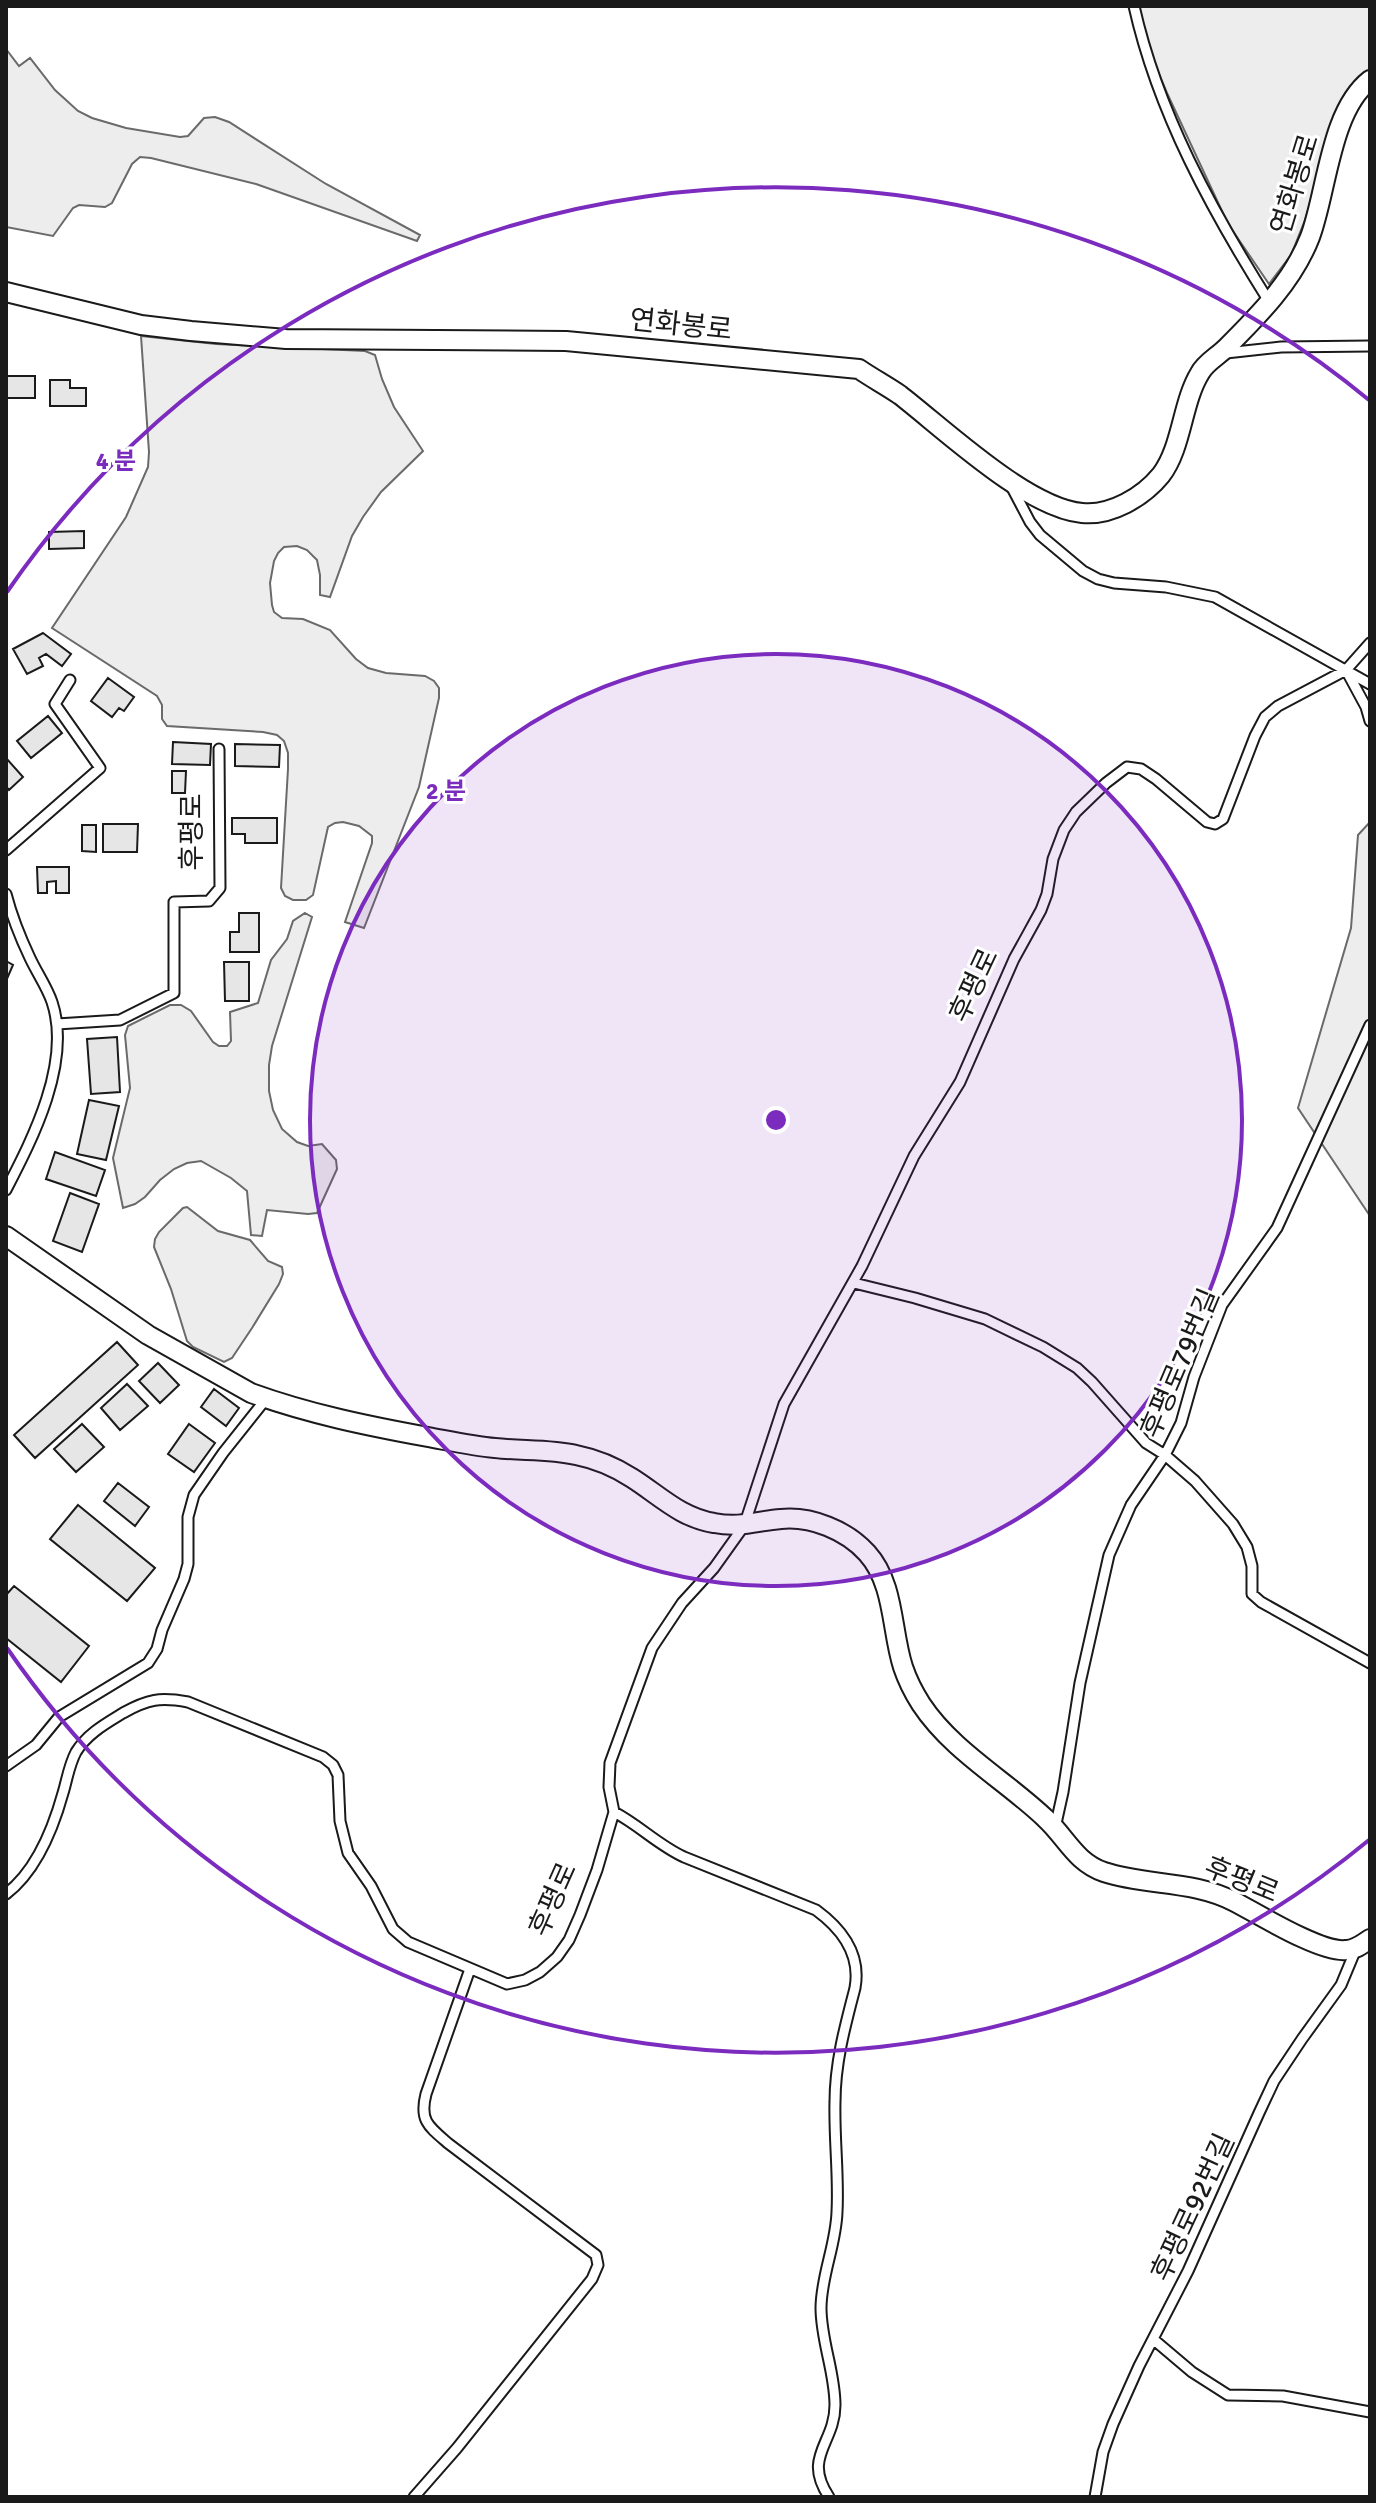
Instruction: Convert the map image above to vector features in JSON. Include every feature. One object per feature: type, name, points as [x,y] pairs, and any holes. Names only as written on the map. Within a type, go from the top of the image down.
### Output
[{"type":"street","name":"연화봉로","points":[[6,292],[141,325],[191,331],[286,339],[566,341],[859,369],[898,394],[952,438],[1037,498],[1084,514],[1105,512],[1132,500],[1163,473],[1201,370],[1270,303],[1304,252],[1315,222],[1333,149],[1349,105],[1370,80]]},
{"type":"street","name":"후평로","points":[[6,1236],[148,1335],[266,1399],[377,1428],[493,1448],[573,1454],[599,1461],[631,1477],[688,1516],[713,1523],[744,1526],[783,1518],[828,1526],[866,1552],[880,1572],[888,1594],[903,1670],[920,1702],[941,1731],[1021,1796],[1055,1828],[1074,1855],[1098,1870],[1135,1879],[1172,1883],[1229,1899],[1325,1947],[1342,1951],[1363,1944]]},
{"type":"lane","name":"연화봉로","points":[[1134,6],[1154,76],[1182,144],[1225,231],[1270,303]]},
{"type":"lane","points":[[1220,354],[1281,347],[1370,346]]},
{"type":"lane","points":[[1007,477],[1040,535],[1083,571],[1114,583],[1166,587],[1215,597],[1370,684]]},
{"type":"lane","points":[[1346,670],[1370,643]]},
{"type":"lane","points":[[1346,670],[1370,721]]},
{"type":"lane","name":"후평로","points":[[6,1894],[17,1886],[44,1843],[75,1754],[86,1739],[101,1726],[151,1700],[168,1698],[188,1702],[323,1757],[333,1765],[338,1775],[343,1840],[348,1853],[371,1886],[393,1929],[408,1942],[507,1984],[540,1972],[557,1957],[580,1915],[614,1812],[609,1787],[610,1763],[652,1648],[682,1603],[714,1568],[744,1526],[784,1404],[854,1283],[914,1156],[960,1082],[1014,959],[1041,910],[1053,859],[1064,830],[1076,812],[1127,767],[1141,769],[1207,822],[1215,824],[1223,819],[1265,717],[1278,706],[1346,670]]},
{"type":"lane","points":[[6,850],[100,768],[55,704],[70,680]]},
{"type":"lane","name":"후평로","points":[[57,1024],[120,1020],[174,993],[174,902],[209,901],[220,888],[219,749]]},
{"type":"lane","points":[[6,894],[15,925],[52,1001],[57,1024],[57,1046],[50,1084],[37,1126],[6,1190]]},
{"type":"lane","name":"후평로79번길","points":[[1055,1828],[1080,1683],[1109,1555],[1131,1505],[1165,1455],[1181,1423],[1194,1377],[1222,1305],[1277,1228],[1370,1025]]},
{"type":"lane","points":[[854,1283],[985,1319],[1043,1347],[1077,1368],[1146,1443],[1195,1481],[1233,1524],[1247,1547],[1252,1566],[1252,1594],[1370,1663]]},
{"type":"lane","points":[[6,1766],[36,1745],[59,1717],[148,1663],[157,1649],[184,1579],[188,1564],[188,1517],[194,1495],[266,1399]]},
{"type":"lane","points":[[614,1812],[641,1828],[665,1848],[816,1910],[843,1936],[856,1963],[858,1975],[837,2074],[838,2211],[821,2305],[835,2406],[833,2424],[820,2453],[818,2476],[829,2497]]},
{"type":"lane","name":"후평로92번길","points":[[1095,2497],[1103,2452],[1113,2424],[1188,2271],[1274,2081],[1341,1985],[1363,1944]]},
{"type":"lane","points":[[414,2497],[500,2396],[592,2279],[598,2265],[596,2255],[449,2144],[424,2119],[426,2094],[470,1969]]},
{"type":"lane","points":[[1153,2339],[1192,2372],[1228,2395],[1283,2396],[1370,2412]]},
{"type":"shaded area","points":[[1130,6],[1370,6],[1370,73],[1319,173],[1291,255],[1269,284],[1228,224]]},
{"type":"shaded area","points":[[6,49],[19,66],[30,58],[55,90],[78,111],[92,118],[126,128],[180,137],[188,136],[204,118],[215,117],[229,122],[326,184],[420,235],[417,241],[256,184],[140,157],[132,164],[112,203],[105,207],[79,205],[73,208],[53,236],[6,227]]},
{"type":"shaded area","points":[[141,336],[216,344],[365,351],[375,355],[394,407],[423,451],[381,492],[363,517],[352,536],[330,597],[320,595],[317,560],[307,550],[297,546],[284,547],[278,553],[270,583],[274,612],[282,618],[303,619],[330,630],[368,668],[386,673],[425,676],[439,688],[419,787],[364,928],[345,922],[372,843],[372,836],[359,826],[343,822],[328,827],[313,895],[306,900],[293,900],[285,896],[281,888],[288,769],[284,741],[277,735],[263,732],[167,726],[162,719],[162,705],[157,696],[52,628],[126,517],[148,467]]},
{"type":"shaded area","points":[[1370,822],[1370,1216],[1298,1108],[1351,928],[1358,835]]},
{"type":"shaded area","points":[[305,913],[312,917],[272,1046],[269,1091],[282,1129],[297,1142],[308,1146],[322,1144],[336,1160],[337,1169],[317,1213],[267,1210],[262,1236],[251,1235],[247,1191],[201,1161],[174,1169],[145,1197],[123,1208],[113,1158],[130,1088],[125,1035],[128,1026],[170,1005],[181,1005],[191,1011],[213,1042],[227,1046],[231,1041],[230,1012],[258,1003],[271,960],[287,939],[293,921]]},
{"type":"shaded area","points":[[187,1207],[218,1231],[250,1240],[268,1261],[282,1267],[279,1284],[232,1358],[224,1362],[187,1341],[154,1247],[159,1232]]},
{"type":"building","points":[[6,376],[35,376],[35,398],[6,398]]},
{"type":"building","points":[[50,380],[70,380],[70,388],[86,388],[86,406],[50,406]]},
{"type":"building","points":[[84,531],[84,548],[49,549],[49,532]]},
{"type":"building","points":[[43,633],[71,654],[62,666],[46,654],[39,658],[43,666],[27,674],[13,649]]},
{"type":"building","points":[[108,678],[134,697],[124,711],[119,708],[112,717],[91,701]]},
{"type":"building","points":[[48,716],[62,733],[31,758],[17,741]]},
{"type":"building","points":[[173,742],[211,744],[210,765],[172,764]]},
{"type":"building","points":[[235,744],[280,745],[279,767],[235,766]]},
{"type":"building","points":[[6,758],[23,777],[9,790],[6,786]]},
{"type":"building","points":[[172,771],[186,771],[185,793],[172,793]]},
{"type":"building","points":[[232,818],[277,818],[277,843],[245,843],[245,834],[232,834]]},
{"type":"building","points":[[103,824],[138,824],[137,852],[103,852]]},
{"type":"building","points":[[82,825],[96,825],[96,852],[82,851]]},
{"type":"building","points":[[37,867],[69,867],[69,893],[56,893],[56,881],[47,882],[47,893],[38,893]]},
{"type":"building","points":[[239,913],[259,913],[259,952],[230,952],[230,932],[239,932]]},
{"type":"building","points":[[6,961],[13,965],[6,981]]},
{"type":"building","points":[[224,962],[249,962],[249,1001],[225,1001]]},
{"type":"building","points":[[117,1037],[120,1092],[91,1094],[87,1039]]},
{"type":"building","points":[[89,1100],[119,1106],[106,1160],[77,1154]]},
{"type":"building","points":[[55,1152],[105,1170],[96,1196],[46,1179]]},
{"type":"building","points":[[70,1193],[99,1204],[82,1252],[53,1241]]},
{"type":"building","points":[[117,1342],[138,1365],[35,1458],[14,1435]]},
{"type":"building","points":[[158,1363],[179,1385],[160,1403],[139,1381]]},
{"type":"building","points":[[127,1384],[148,1406],[120,1430],[101,1408]]},
{"type":"building","points":[[214,1389],[239,1408],[226,1426],[201,1407]]},
{"type":"building","points":[[82,1424],[104,1447],[76,1472],[54,1449]]},
{"type":"building","points":[[189,1424],[215,1443],[194,1472],[168,1454]]},
{"type":"building","points":[[118,1483],[149,1507],[135,1526],[104,1501]]},
{"type":"building","points":[[78,1505],[155,1568],[127,1601],[50,1539]]},
{"type":"building","points":[[14,1586],[89,1646],[61,1682],[6,1638],[6,1595]]}]
